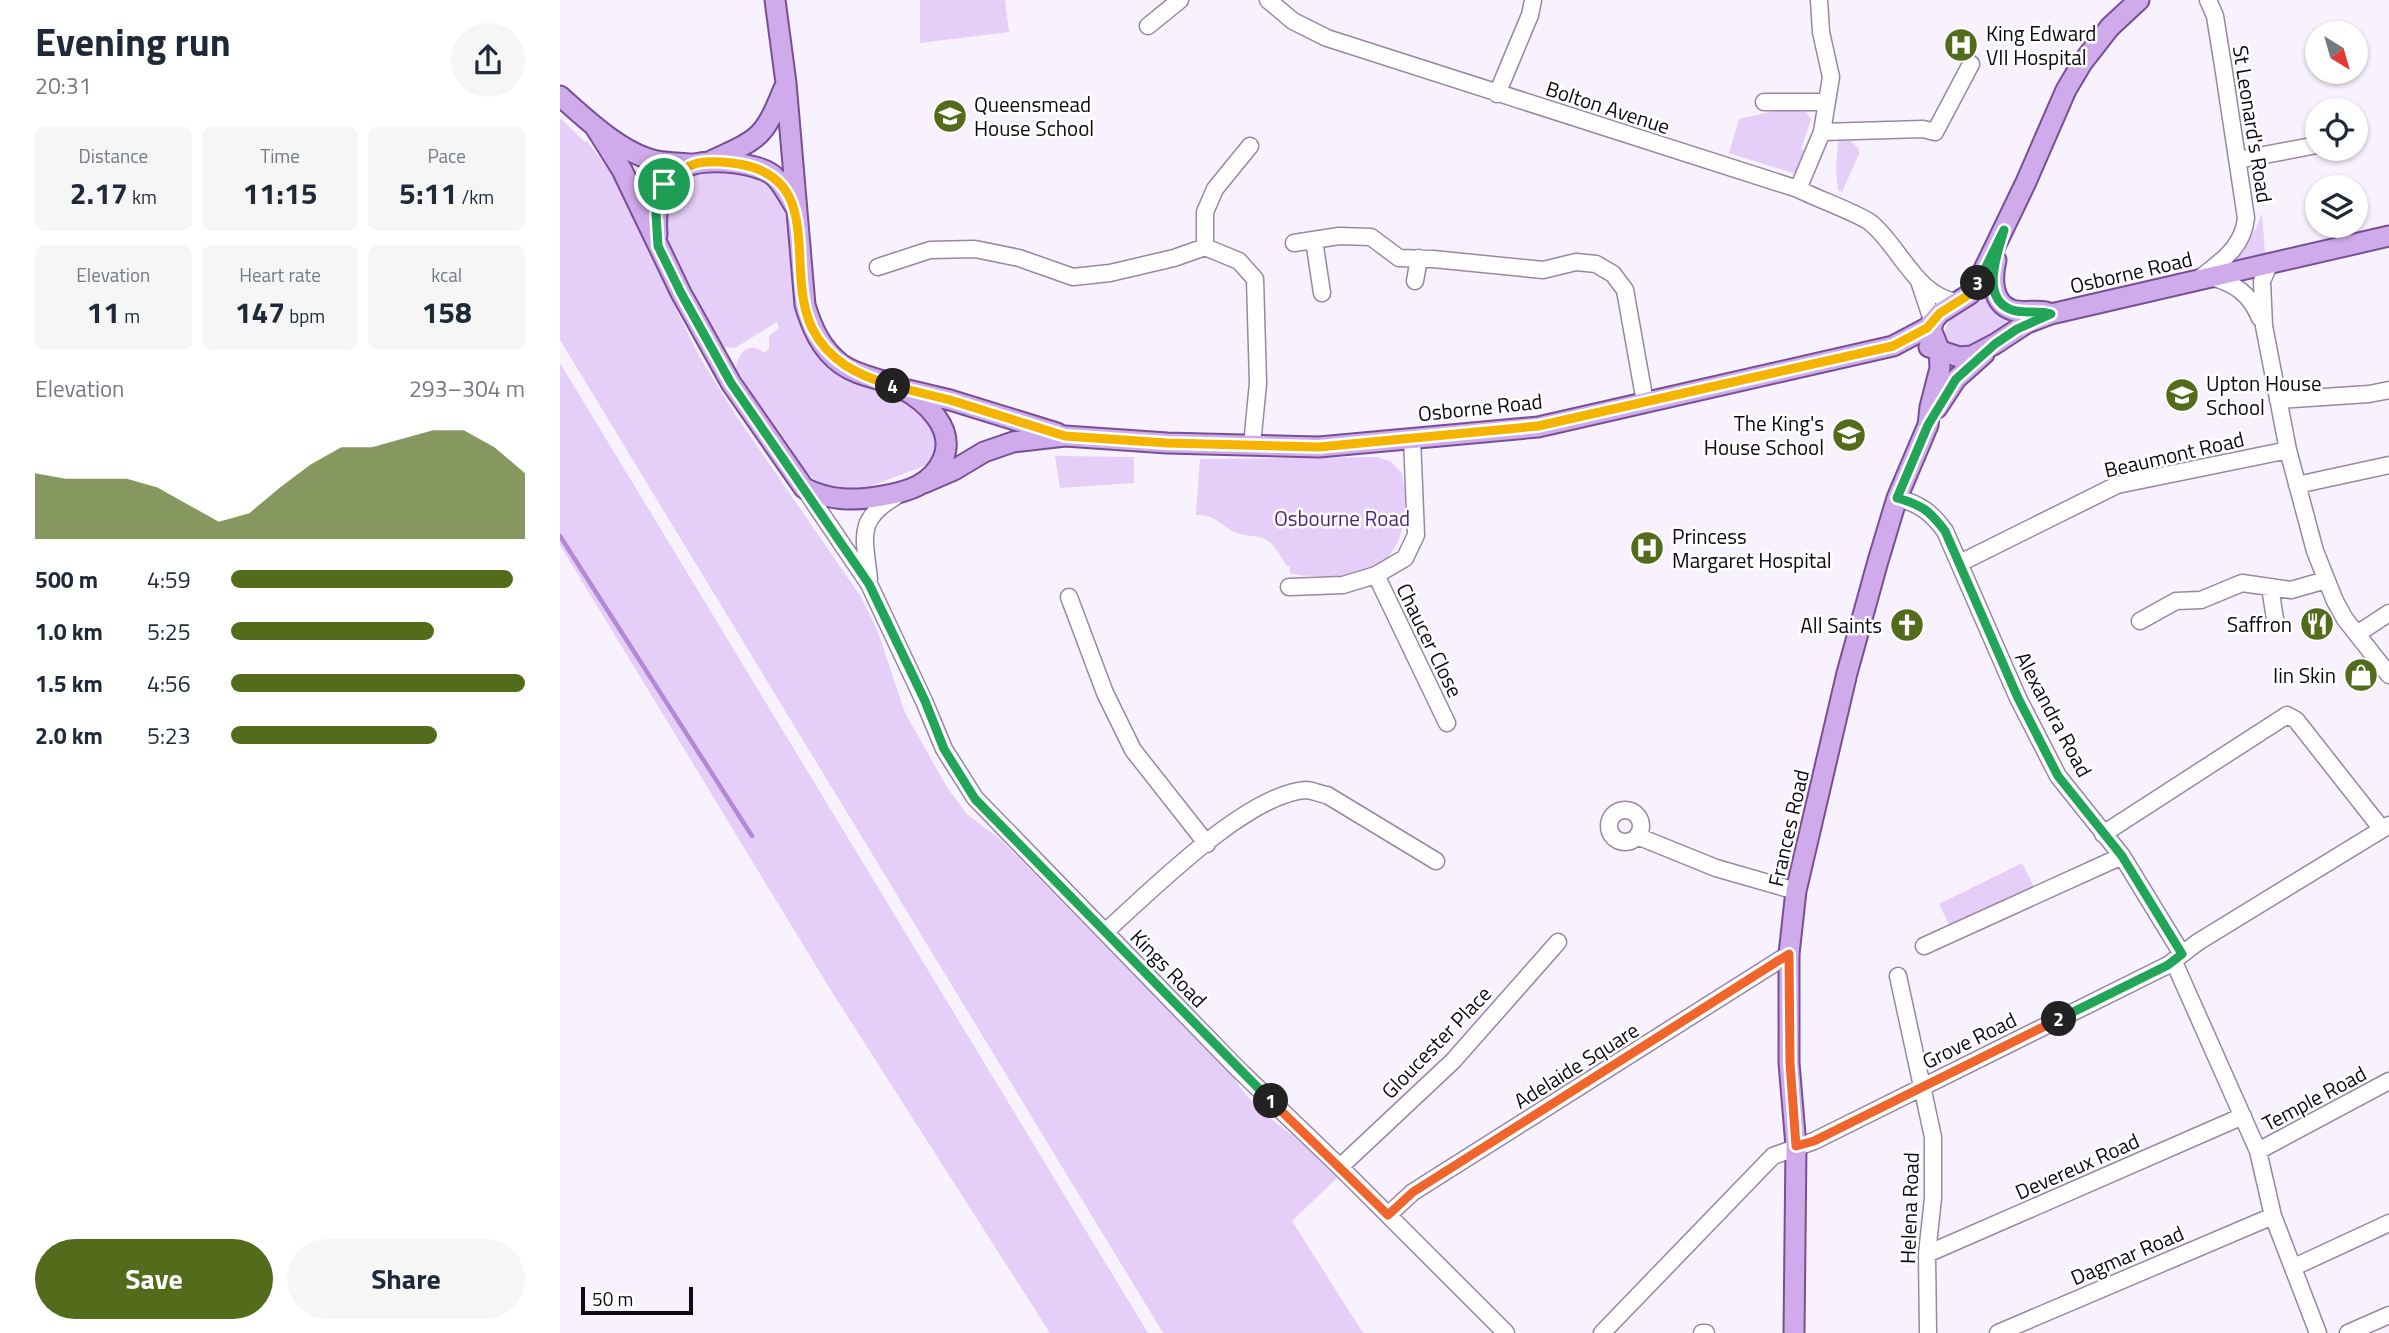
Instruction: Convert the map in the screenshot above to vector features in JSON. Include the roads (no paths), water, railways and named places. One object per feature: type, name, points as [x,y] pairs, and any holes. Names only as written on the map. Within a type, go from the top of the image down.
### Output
[{"type":"main road","points":[[775,0],[786,83],[805,305],[812,327],[824,347],[842,364],[865,377],[900,388],[924,404],[940,421],[946,434],[947,449],[942,463],[924,484]]},
{"type":"main road","points":[[2051,314],[2011,309],[1997,295],[1993,282],[1994,270],[2004,230],[2066,90],[2110,27],[2139,0]]},
{"type":"main road","points":[[712,160],[746,145],[760,135],[770,122],[786,83]]},
{"type":"main road","points":[[560,96],[595,127],[628,148],[656,160],[691,163],[712,160],[751,165],[775,176],[795,207]]},
{"type":"main road","points":[[595,127],[622,170],[658,246],[731,383],[803,488]]},
{"type":"main road","points":[[658,246],[656,214],[659,194],[664,184],[691,163]]},
{"type":"main road","name":"Osborne Road","points":[[1893,346],[1921,332],[1933,323],[1940,313],[1975,288],[2004,230]]},
{"type":"main road","name":"Osborne Road","points":[[803,488],[819,496],[837,500],[861,500],[904,492],[954,470],[984,452],[1013,442],[1065,436],[1167,443],[1319,447],[1538,426],[1893,346],[1922,346],[1965,358],[1995,344],[2026,323],[2051,314],[2389,236]]},
{"type":"main road","name":"Frances Road","points":[[1794,1333],[1796,1146],[1790,1063],[1789,954],[1796,891],[1847,673],[1897,498],[1928,425],[1939,377],[1939,349],[1933,338],[1933,323]]},
{"type":"main road","points":[[1928,425],[1956,379],[1995,344]]},
{"type":"main road","name":"Osborne Road","points":[[900,388],[950,400],[1065,436]]},
{"type":"street","points":[[1148,26],[1180,0]]},
{"type":"street","name":"Bolton Avenue","points":[[1268,0],[1293,21],[1328,38],[1798,190],[1871,223],[1918,279],[1937,295],[1957,302]]},
{"type":"street","points":[[1497,93],[1530,15],[1533,0]]},
{"type":"street","points":[[1798,190],[1822,132],[1831,77],[1821,32],[1818,0]]},
{"type":"street","name":"St Leonard's Road","points":[[2204,278],[2235,248],[2242,237],[2246,218],[2214,16],[2208,0]]},
{"type":"street","points":[[1822,132],[1923,129],[1935,132],[1971,64]]},
{"type":"street","points":[[1764,102],[1827,102]]},
{"type":"street","points":[[1205,247],[1205,212],[1215,189],[1250,146]]},
{"type":"street","points":[[2238,160],[2305,147]]},
{"type":"street","points":[[1294,243],[1339,236],[1371,237],[1399,258],[1460,255],[1543,270],[1576,262],[1596,264],[1612,274],[1625,290],[1645,402]]},
{"type":"street","points":[[1314,240],[1322,293]]},
{"type":"street","points":[[878,267],[930,250],[975,249],[1019,258],[1073,277],[1110,273],[1174,258],[1205,247],[1239,261],[1255,279],[1258,383],[1252,445]]},
{"type":"street","points":[[1415,281],[1419,258]]},
{"type":"street","points":[[2270,263],[2262,281],[2264,327],[2288,450],[2315,551],[2335,601],[2389,675]]},
{"type":"street","points":[[2204,278],[2235,285],[2245,292],[2254,303],[2264,327]]},
{"type":"street","name":"Bolton Avenue","points":[[1918,279],[1933,323]]},
{"type":"street","points":[[2278,400],[2369,394],[2389,390]]},
{"type":"street","name":"Chaucer Close","points":[[1289,587],[1343,585],[1376,575],[1405,558],[1416,535],[1412,438]]},
{"type":"street","name":"Beaumont Road","points":[[1960,563],[2117,485],[2288,450]]},
{"type":"street","points":[[2297,485],[2389,465]]},
{"type":"street","name":"Kings Road","points":[[803,488],[869,584],[925,701],[944,749],[975,799],[1237,1068],[1506,1333]]},
{"type":"street","name":"Kings Road","points":[[869,584],[864,535],[867,522],[878,507],[904,492]]},
{"type":"street","name":"Alexandra Road","points":[[1897,498],[1927,509],[1945,531],[2018,698],[2058,776],[2122,856],[2178,958],[2258,1152],[2273,1216],[2315,1328]]},
{"type":"street","name":"Chaucer Close","points":[[1376,575],[1447,723]]},
{"type":"street","points":[[2140,621],[2176,601],[2201,600],[2242,583],[2291,590],[2326,580]]},
{"type":"street","points":[[2270,587],[2275,619]]},
{"type":"street","points":[[1069,597],[1105,693],[1133,750],[1207,844]]},
{"type":"street","points":[[2357,634],[2389,613]]},
{"type":"street","points":[[2103,834],[2287,715],[2296,720],[2385,827]]},
{"type":"street","points":[[1105,932],[1228,825],[1272,800],[1307,790],[1327,795],[1436,862]]},
{"type":"street","name":"Grove Road","points":[[1602,1333],[1773,1156],[1814,1141],[2178,958],[2385,827]]},
{"type":"street","points":[[1637,836],[1716,868],[1796,891]]},
{"type":"street","points":[[1924,946],[2122,856]]},
{"type":"street","name":"Gloucester Place","points":[[1340,1167],[1453,1061],[1558,942]]},
{"type":"street","name":"Adelaide Square","points":[[1388,1215],[1413,1192],[1789,954]]},
{"type":"street","name":"Helena Road","points":[[1898,976],[1933,1137],[1933,1198],[1927,1254],[1928,1333]]},
{"type":"street","name":"Temple Road","points":[[2258,1152],[2389,1081]]},
{"type":"street","name":"Devereux Road","points":[[1927,1254],[2243,1116]]},
{"type":"street","name":"Dagmar Road","points":[[1998,1333],[2273,1216]]},
{"type":"street","points":[[2294,1267],[2389,1223]]},
{"type":"street","points":[[2348,1333],[2389,1315]]},
{"type":"waterway","points":[[560,536],[752,836]]},
{"type":"place","name":"King Edward VII Hospital","points":[[1961,45]]},
{"type":"place","name":"Queensmead House School","points":[[950,116]]},
{"type":"place","name":"Upton House School","points":[[2182,395]]},
{"type":"place","name":"The King's House School","points":[[1849,435]]},
{"type":"place","name":"Princess Margaret Hospital","points":[[1647,548]]},
{"type":"place","name":"Saffron","points":[[2317,624]]},
{"type":"place","name":"All Saints","points":[[1907,625]]},
{"type":"place","name":"Iin Skin","points":[[2361,675]]},
{"type":"park label","name":"Osbourne Road","points":[[1342,518]]}]
